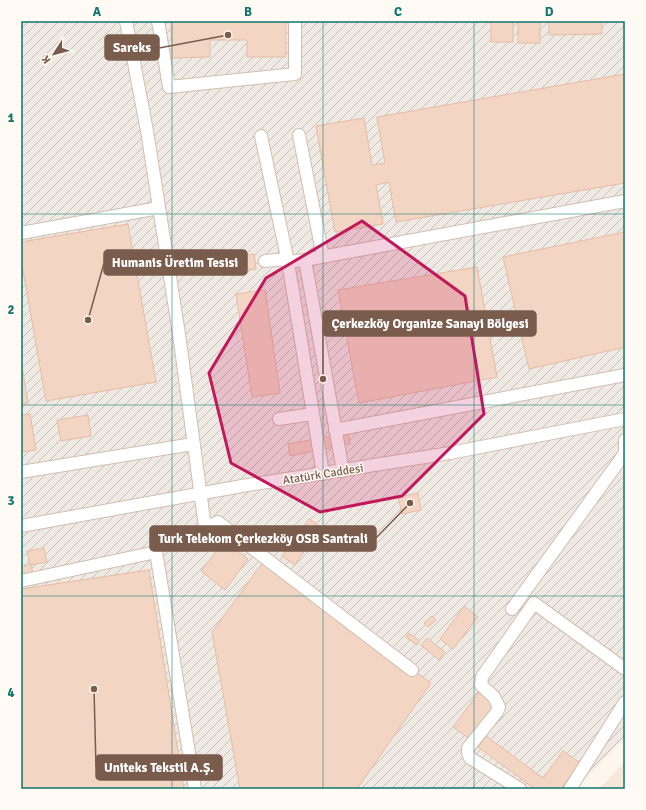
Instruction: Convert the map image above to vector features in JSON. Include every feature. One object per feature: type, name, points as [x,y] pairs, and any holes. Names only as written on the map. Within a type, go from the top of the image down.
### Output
[{"type":"street","points":[[126,21],[147,131],[179,334],[207,542]]},
{"type":"street","points":[[158,21],[169,87],[295,74],[295,21]]},
{"type":"street","points":[[299,135],[323,257]]},
{"type":"street","points":[[261,136],[287,261],[323,474]]},
{"type":"street","points":[[264,261],[305,260],[625,201]]},
{"type":"street","points":[[21,233],[159,208]]},
{"type":"street","points":[[305,260],[343,471]]},
{"type":"street","points":[[336,430],[625,375]]},
{"type":"street","points":[[279,419],[312,414]]},
{"type":"street","points":[[512,609],[625,453],[623,419]]},
{"type":"street","name":"Atatürk Caddesi","points":[[21,526],[200,494],[450,453],[623,419]]},
{"type":"street","points":[[21,472],[193,444]]},
{"type":"street","points":[[205,527],[218,522],[412,670]]},
{"type":"street","points":[[21,581],[156,552],[195,789]]},
{"type":"street","points":[[520,789],[470,758],[468,748],[497,712],[499,707],[494,697],[481,685],[482,677],[534,603],[625,669]]},
{"type":"street","points":[[570,789],[625,702]]},
{"type":"highlighted area","points":[[362,221],[465,296],[484,414],[402,496],[320,512],[231,463],[209,373],[266,278]]},
{"type":"shaded area","points":[[21,21],[625,21],[625,737],[575,789],[21,789]]},
{"type":"shaded area","points":[[625,762],[625,789],[599,789]]},
{"type":"building","points":[[171,21],[286,21],[286,57],[247,57],[247,40],[210,40],[210,57],[172,58]]},
{"type":"building","points":[[491,21],[513,21],[513,42],[491,42]]},
{"type":"building","points":[[518,21],[540,21],[540,43],[518,43]]},
{"type":"building","points":[[549,21],[602,21],[602,34],[549,35]]},
{"type":"building","points":[[625,74],[625,183],[396,222],[389,182],[376,185],[383,224],[335,232],[316,126],[364,118],[372,165],[385,163],[377,117]]},
{"type":"building","points":[[128,224],[156,382],[46,401],[21,259],[21,242]]},
{"type":"building","points":[[625,232],[625,347],[529,369],[503,257]]},
{"type":"building","points":[[254,254],[256,269],[237,271],[235,256]]},
{"type":"building","points":[[477,267],[497,377],[359,403],[338,290]]},
{"type":"building","points":[[265,290],[280,393],[252,397],[236,294]]},
{"type":"building","points":[[21,361],[28,403],[21,404]]},
{"type":"building","points":[[30,414],[36,450],[21,452],[21,415]]},
{"type":"building","points":[[88,415],[91,436],[61,441],[57,420]]},
{"type":"building","points":[[348,433],[350,444],[290,456],[288,444]]},
{"type":"building","points":[[418,493],[421,510],[402,514],[398,497]]},
{"type":"building","points":[[309,519],[321,527],[295,565],[282,556]]},
{"type":"building","points":[[224,541],[248,559],[225,590],[201,571]]},
{"type":"building","points":[[44,548],[47,562],[30,565],[27,551]]},
{"type":"building","points":[[263,562],[431,683],[357,789],[240,789],[212,632]]},
{"type":"building","points":[[31,564],[33,575],[21,577],[21,567]]},
{"type":"building","points":[[149,570],[184,789],[21,789],[21,589]]},
{"type":"building","points":[[464,606],[478,617],[453,649],[440,639]]},
{"type":"building","points":[[432,616],[436,620],[428,627],[424,623]]},
{"type":"building","points":[[409,633],[420,641],[417,645],[406,637]]},
{"type":"building","points":[[427,638],[445,652],[439,660],[421,645]]},
{"type":"building","points":[[479,692],[496,705],[470,739],[453,727]]},
{"type":"building","points":[[486,736],[543,778],[563,751],[580,763],[561,789],[535,789],[478,747]]},
{"type":"place","name":"Sareks","points":[[228,35]]},
{"type":"place","name":"Humanis Üretim Tesisi","points":[[88,320]]},
{"type":"place","name":"Çerkezköy Organize Sanayi Bölgesi","points":[[323,379]]},
{"type":"place","name":"Turk Telekom Çerkezköy OSB Santrali","points":[[410,503]]},
{"type":"place","name":"Uniteks Tekstil A.Ş.","points":[[94,689]]}]
